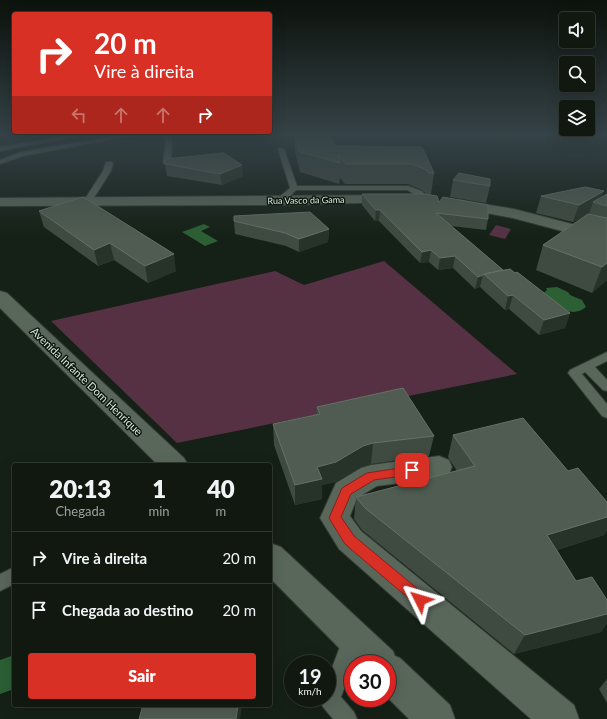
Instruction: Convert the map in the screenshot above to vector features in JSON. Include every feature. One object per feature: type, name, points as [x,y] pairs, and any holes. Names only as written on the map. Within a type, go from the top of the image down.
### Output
[{"type":"street","name":"Rua Vasco da Gama","points":[[0,202],[424,199],[576,225],[607,238]]},
{"type":"street","points":[[0,206],[26,202]]},
{"type":"street","name":"Avenida Infante Dom Henrique","points":[[0,297],[173,463]]},
{"type":"street","points":[[439,467],[371,476],[346,491],[335,518],[350,540],[560,719]]},
{"type":"street","points":[[272,559],[371,655]]},
{"type":"street","points":[[396,680],[436,719]]},
{"type":"lane","points":[[86,202],[108,169]]},
{"type":"lane","points":[[288,169],[294,188]]},
{"type":"lane","points":[[280,201],[294,188],[408,188],[419,193],[424,199]]},
{"type":"lane","points":[[607,356],[574,373],[607,413]]},
{"type":"lane","points":[[587,366],[607,387]]},
{"type":"lane","points":[[0,583],[12,576]]},
{"type":"lane","points":[[347,719],[330,700],[353,637]]},
{"type":"shaded area","points":[[204,224],[210,227],[201,231],[218,241],[205,246],[182,232]]},
{"type":"shaded area","points":[[496,225],[511,229],[505,239],[489,235]]},
{"type":"shaded area","points":[[384,261],[517,374],[177,443],[51,321],[275,271],[304,285]]},
{"type":"shaded area","points":[[557,287],[582,300],[586,307],[580,311],[569,311],[558,306],[543,294],[547,290],[546,288]]},
{"type":"shaded area","points":[[12,656],[12,690],[0,694],[0,660]]},
{"type":"building","points":[[190,169],[233,169],[220,174]]},
{"type":"building","points":[[424,169],[432,169],[434,173],[429,173]]},
{"type":"building","points":[[459,173],[490,179],[490,186],[453,180]]},
{"type":"building","points":[[585,187],[604,191],[579,205],[541,196]]},
{"type":"building","points":[[362,194],[425,194],[437,196],[439,202],[443,197],[488,205],[488,219],[436,213],[503,270],[484,274],[478,277],[455,256],[440,258],[431,250],[422,252],[380,210],[376,210]]},
{"type":"building","points":[[607,194],[607,206],[593,202]]},
{"type":"building","points":[[83,197],[174,254],[145,266],[110,243],[94,250],[39,211]]},
{"type":"building","points":[[310,212],[329,229],[299,239],[285,233],[234,221],[234,216]]},
{"type":"building","points":[[588,214],[607,218],[607,263],[602,267],[543,245]]},
{"type":"building","points":[[510,269],[515,273],[517,272],[570,313],[544,320],[513,295],[508,296],[484,274]]},
{"type":"building","points":[[403,388],[434,436],[373,443],[363,446],[336,462],[317,467],[322,479],[295,485],[273,424],[320,414],[317,407]]},
{"type":"building","points":[[523,418],[568,471],[578,468],[607,502],[607,517],[547,535],[576,581],[592,577],[607,600],[607,614],[525,635],[365,508],[356,497],[475,466],[453,435]]},
{"type":"building","points":[[142,707],[238,707],[236,719],[139,719]]},
{"type":"route","points":[[412,470],[371,476],[346,491],[335,518],[350,540],[420,600]]}]
